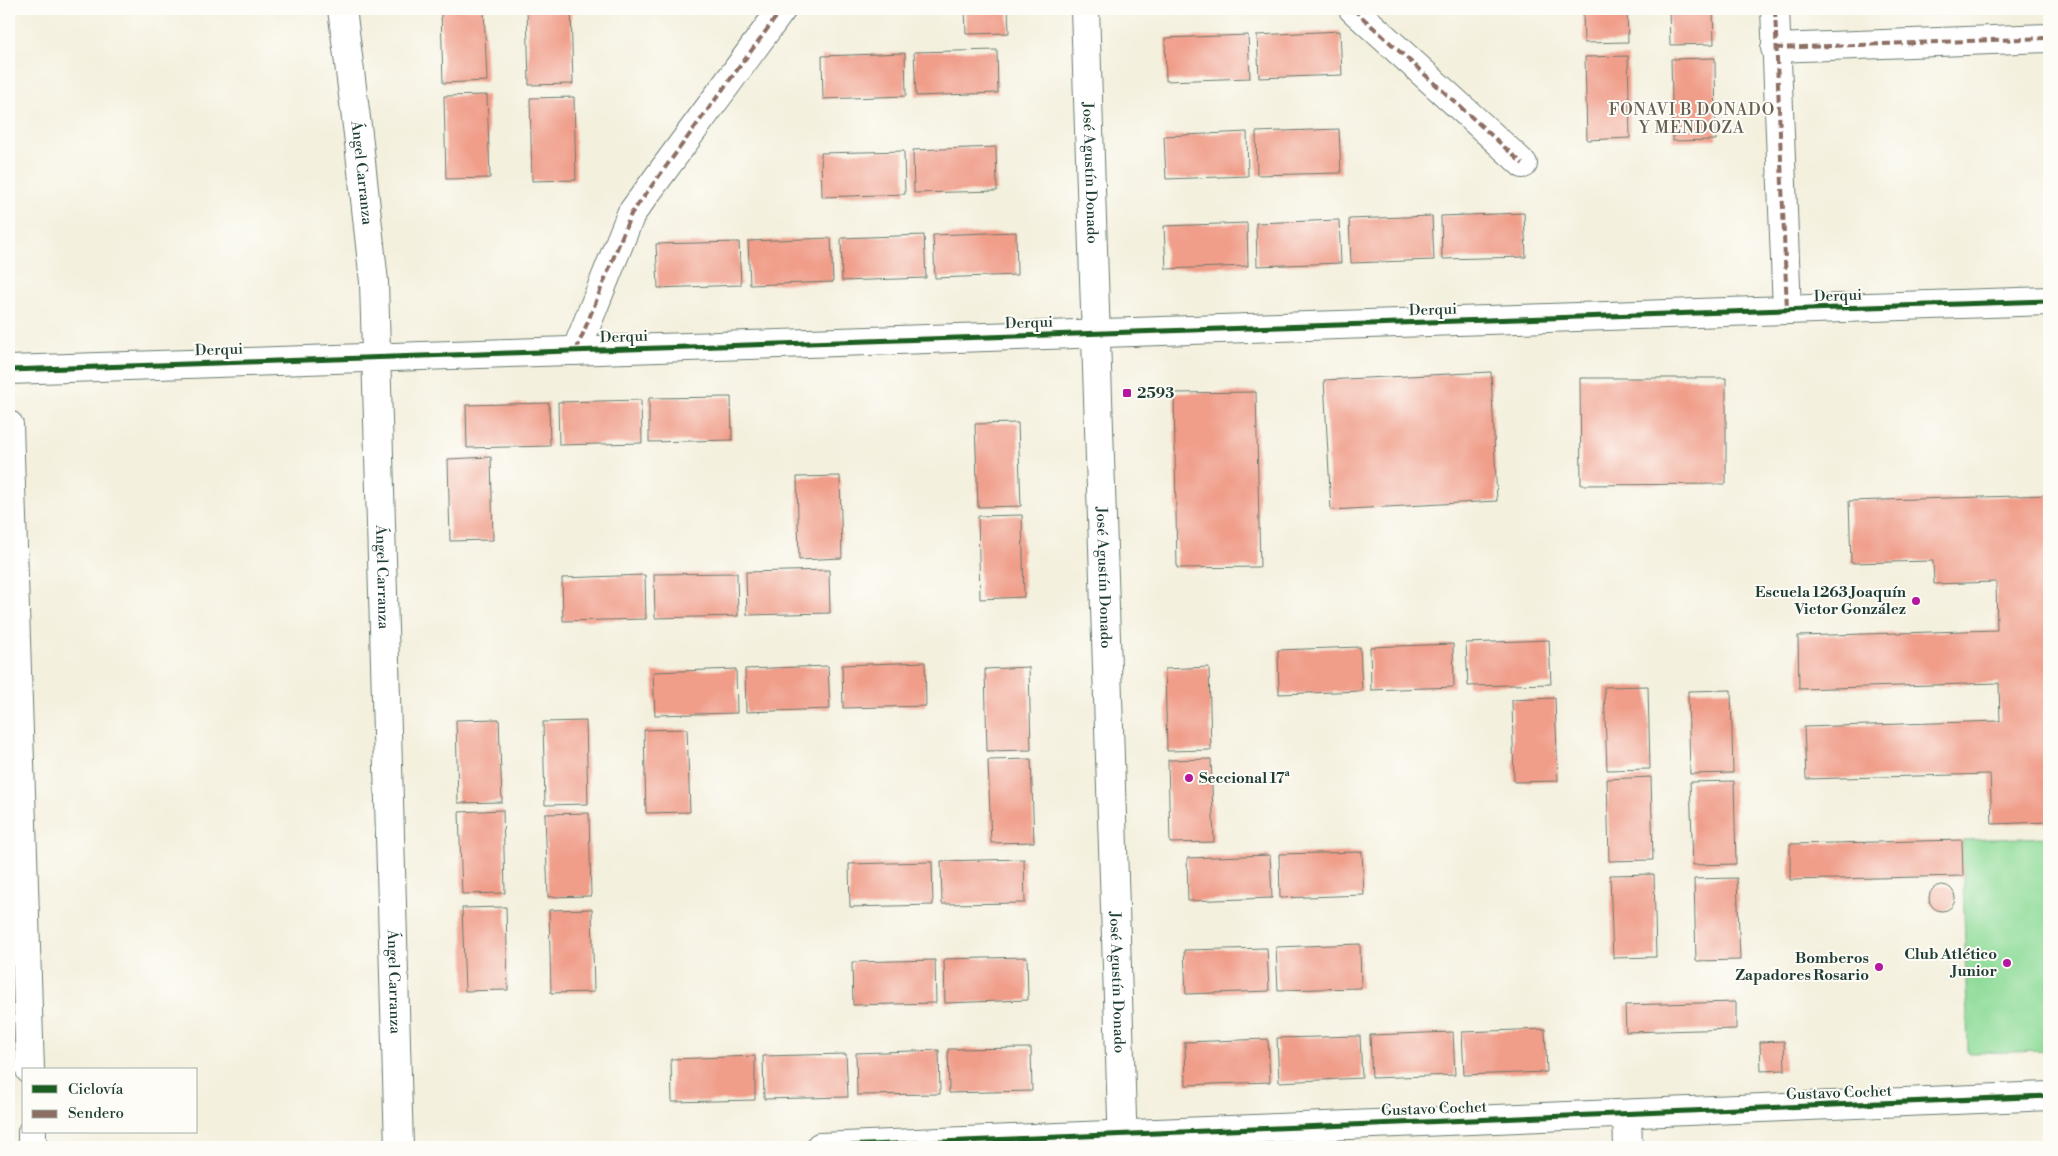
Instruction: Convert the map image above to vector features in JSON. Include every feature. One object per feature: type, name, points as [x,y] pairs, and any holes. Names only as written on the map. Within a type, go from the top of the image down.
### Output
[{"type":"street","name":"Ángel Carranza","points":[[342,9],[374,282],[398,1147]]},
{"type":"street","points":[[576,351],[631,214],[782,9]]},
{"type":"street","name":"José Agustín Donado","points":[[1085,9],[1123,1141]]},
{"type":"street","points":[[1353,9],[1523,164]]},
{"type":"street","points":[[1775,9],[1775,48],[1787,310]]},
{"type":"street","points":[[1775,48],[2049,38]]},
{"type":"street","name":"Derqui","points":[[9,370],[2049,302]]},
{"type":"street","points":[[9,424],[30,1068]]},
{"type":"street","name":"Gustavo Cochet","points":[[820,1147],[1123,1141],[1627,1114],[2049,1096]]},
{"type":"street","points":[[1627,1114],[1628,1147]]},
{"type":"street","points":[[32,1134],[32,1147]]},
{"type":"green space","name":"Club Atlético Junior","points":[[2049,837],[2049,1051],[1968,1053],[1962,840]]},
{"type":"building","points":[[441,9],[484,9],[487,81],[443,83]]},
{"type":"building","points":[[527,9],[571,9],[573,84],[529,85]]},
{"type":"building","points":[[965,9],[1008,9],[1009,33],[966,34]]},
{"type":"building","points":[[1583,9],[1627,9],[1628,42],[1584,43]]},
{"type":"building","points":[[1669,9],[1713,9],[1714,44],[1670,45]]},
{"type":"building","points":[[1340,31],[1342,75],[1259,78],[1257,35]]},
{"type":"building","points":[[1248,35],[1250,78],[1166,81],[1165,38]]},
{"type":"building","points":[[997,50],[998,93],[916,96],[914,52]]},
{"type":"building","points":[[905,53],[906,96],[823,99],[822,56]]},
{"type":"building","points":[[1628,56],[1630,138],[1587,140],[1585,57]]},
{"type":"building","points":[[1715,58],[1716,140],[1673,141],[1671,59]]},
{"type":"building","points":[[487,95],[490,178],[446,179],[444,96]]},
{"type":"building","points":[[574,97],[576,180],[532,181],[530,98]]},
{"type":"building","points":[[1339,129],[1341,173],[1257,175],[1256,132]]},
{"type":"building","points":[[1247,132],[1248,176],[1166,179],[1164,136]]},
{"type":"building","points":[[996,147],[997,191],[914,193],[913,150]]},
{"type":"building","points":[[904,151],[905,194],[822,197],[821,153]]},
{"type":"building","points":[[1524,213],[1526,257],[1442,259],[1441,216]]},
{"type":"building","points":[[1432,216],[1434,260],[1351,263],[1349,219]]},
{"type":"building","points":[[1339,220],[1341,263],[1257,266],[1256,223]]},
{"type":"building","points":[[1247,223],[1248,266],[1166,269],[1164,226]]},
{"type":"building","points":[[1016,232],[1017,275],[935,278],[933,235]]},
{"type":"building","points":[[924,235],[926,278],[842,281],[841,238]]},
{"type":"building","points":[[831,238],[833,282],[750,285],[748,241]]},
{"type":"building","points":[[739,242],[741,285],[658,288],[656,244]]},
{"type":"building","points":[[1491,372],[1497,501],[1331,510],[1324,380]]},
{"type":"building","points":[[1580,378],[1726,378],[1726,484],[1581,485]]},
{"type":"building","points":[[1256,392],[1260,567],[1177,568],[1174,393]]},
{"type":"building","points":[[731,397],[732,440],[649,442],[649,398]]},
{"type":"building","points":[[641,400],[642,443],[559,445],[558,402]]},
{"type":"building","points":[[549,403],[550,446],[467,448],[466,405]]},
{"type":"building","points":[[1018,423],[1021,506],[978,507],[975,424]]},
{"type":"building","points":[[491,457],[493,540],[450,541],[448,459]]},
{"type":"building","points":[[840,476],[842,558],[799,560],[797,477]]},
{"type":"building","points":[[2049,495],[2049,822],[1992,824],[1990,774],[1806,779],[1804,727],[2000,721],[1999,683],[1799,689],[1798,636],[1997,630],[1996,582],[1934,584],[1933,561],[1851,563],[1849,501]]},
{"type":"building","points":[[1022,515],[1024,597],[980,599],[978,516]]},
{"type":"building","points":[[829,570],[830,613],[747,615],[746,572]]},
{"type":"building","points":[[737,573],[738,616],[655,618],[654,574]]},
{"type":"building","points":[[645,575],[646,619],[563,621],[562,578]]},
{"type":"building","points":[[1549,640],[1551,684],[1468,686],[1466,643]]},
{"type":"building","points":[[1453,644],[1454,687],[1371,690],[1370,647]]},
{"type":"building","points":[[1360,647],[1362,691],[1279,694],[1278,650]]},
{"type":"building","points":[[925,662],[926,706],[843,708],[842,665]]},
{"type":"building","points":[[828,666],[830,709],[746,712],[745,669]]},
{"type":"building","points":[[1029,667],[1031,750],[987,751],[985,669]]},
{"type":"building","points":[[1209,667],[1211,750],[1167,751],[1165,669]]},
{"type":"building","points":[[736,669],[737,713],[655,715],[653,672]]},
{"type":"building","points":[[1648,686],[1650,769],[1607,770],[1604,687]]},
{"type":"building","points":[[1731,690],[1733,773],[1690,774],[1688,691]]},
{"type":"building","points":[[1555,698],[1558,781],[1514,782],[1512,700]]},
{"type":"building","points":[[499,719],[502,802],[458,803],[456,720]]},
{"type":"building","points":[[586,721],[588,804],[545,805],[543,722]]},
{"type":"building","points":[[687,729],[690,812],[646,813],[644,730]]},
{"type":"building","points":[[1031,759],[1034,842],[991,843],[988,760]]},
{"type":"building","points":[[1211,759],[1214,842],[1170,843],[1168,760]]},
{"type":"building","points":[[1651,777],[1653,860],[1609,861],[1607,779]]},
{"type":"building","points":[[1734,781],[1736,864],[1693,865],[1690,782]]},
{"type":"building","points":[[503,810],[505,893],[462,894],[459,812]]},
{"type":"building","points":[[589,813],[591,896],[548,897],[545,814]]},
{"type":"building","points":[[1962,840],[1963,876],[1790,880],[1790,844]]},
{"type":"building","points":[[1362,852],[1364,895],[1280,898],[1279,854]]},
{"type":"building","points":[[1270,855],[1272,898],[1188,901],[1187,858]]},
{"type":"building","points":[[1024,859],[1025,903],[942,904],[941,861]]},
{"type":"building","points":[[932,862],[933,905],[850,907],[849,864]]},
{"type":"building","points":[[1654,874],[1656,957],[1613,958],[1610,875]]},
{"type":"building","points":[[1737,878],[1740,960],[1696,961],[1694,879]]},
{"type":"building","points":[[1942,885],[1951,889],[1955,898],[1951,907],[1942,911],[1933,907],[1929,898],[1933,889]]},
{"type":"building","points":[[506,907],[508,990],[465,991],[462,908]]},
{"type":"building","points":[[592,909],[594,992],[551,993],[549,910]]},
{"type":"building","points":[[1360,944],[1361,988],[1278,990],[1276,947]]},
{"type":"building","points":[[1267,948],[1269,991],[1186,994],[1184,950]]},
{"type":"building","points":[[1027,957],[1028,1000],[945,1003],[944,959]]},
{"type":"building","points":[[935,960],[936,1003],[853,1005],[852,962]]},
{"type":"building","points":[[1736,1002],[1736,1029],[1626,1032],[1625,1005]]},
{"type":"building","points":[[1545,1029],[1547,1072],[1464,1075],[1462,1032]]},
{"type":"building","points":[[1453,1032],[1455,1075],[1372,1078],[1370,1035]]},
{"type":"building","points":[[1360,1036],[1362,1078],[1279,1082],[1277,1038]]},
{"type":"building","points":[[1268,1039],[1270,1082],[1186,1085],[1185,1042]]},
{"type":"building","points":[[1784,1041],[1785,1070],[1761,1071],[1760,1042]]},
{"type":"building","points":[[1031,1048],[1032,1091],[949,1093],[948,1049]]},
{"type":"building","points":[[939,1050],[940,1094],[857,1095],[856,1053]]},
{"type":"building","points":[[846,1054],[848,1097],[764,1099],[763,1056]]},
{"type":"building","points":[[755,1056],[755,1100],[672,1102],[671,1059]]},
{"type":"marked path","points":[[576,351],[631,214],[782,9]]},
{"type":"marked path","points":[[1353,9],[1523,164]]},
{"type":"marked path","points":[[1775,9],[1787,310]]},
{"type":"marked path","points":[[1775,48],[2049,38]]},
{"type":"cycle path","points":[[9,370],[2049,301]]},
{"type":"cycle path","points":[[820,1147],[2049,1096]]},
{"type":"place","name":"2593","points":[[1127,393]]},
{"type":"place","name":"Escuela 1263 Joaquín Victor González","points":[[1916,601]]},
{"type":"place","name":"Seccional 17ª","points":[[1189,778]]},
{"type":"place","name":"Club Atlético Junior","points":[[2007,963]]},
{"type":"place","name":"Bomberos Zapadores Rosario","points":[[1879,967]]},
{"type":"district","name":"FONAVI B DONADO Y MENDOZA","points":[[1692,119]]}]
